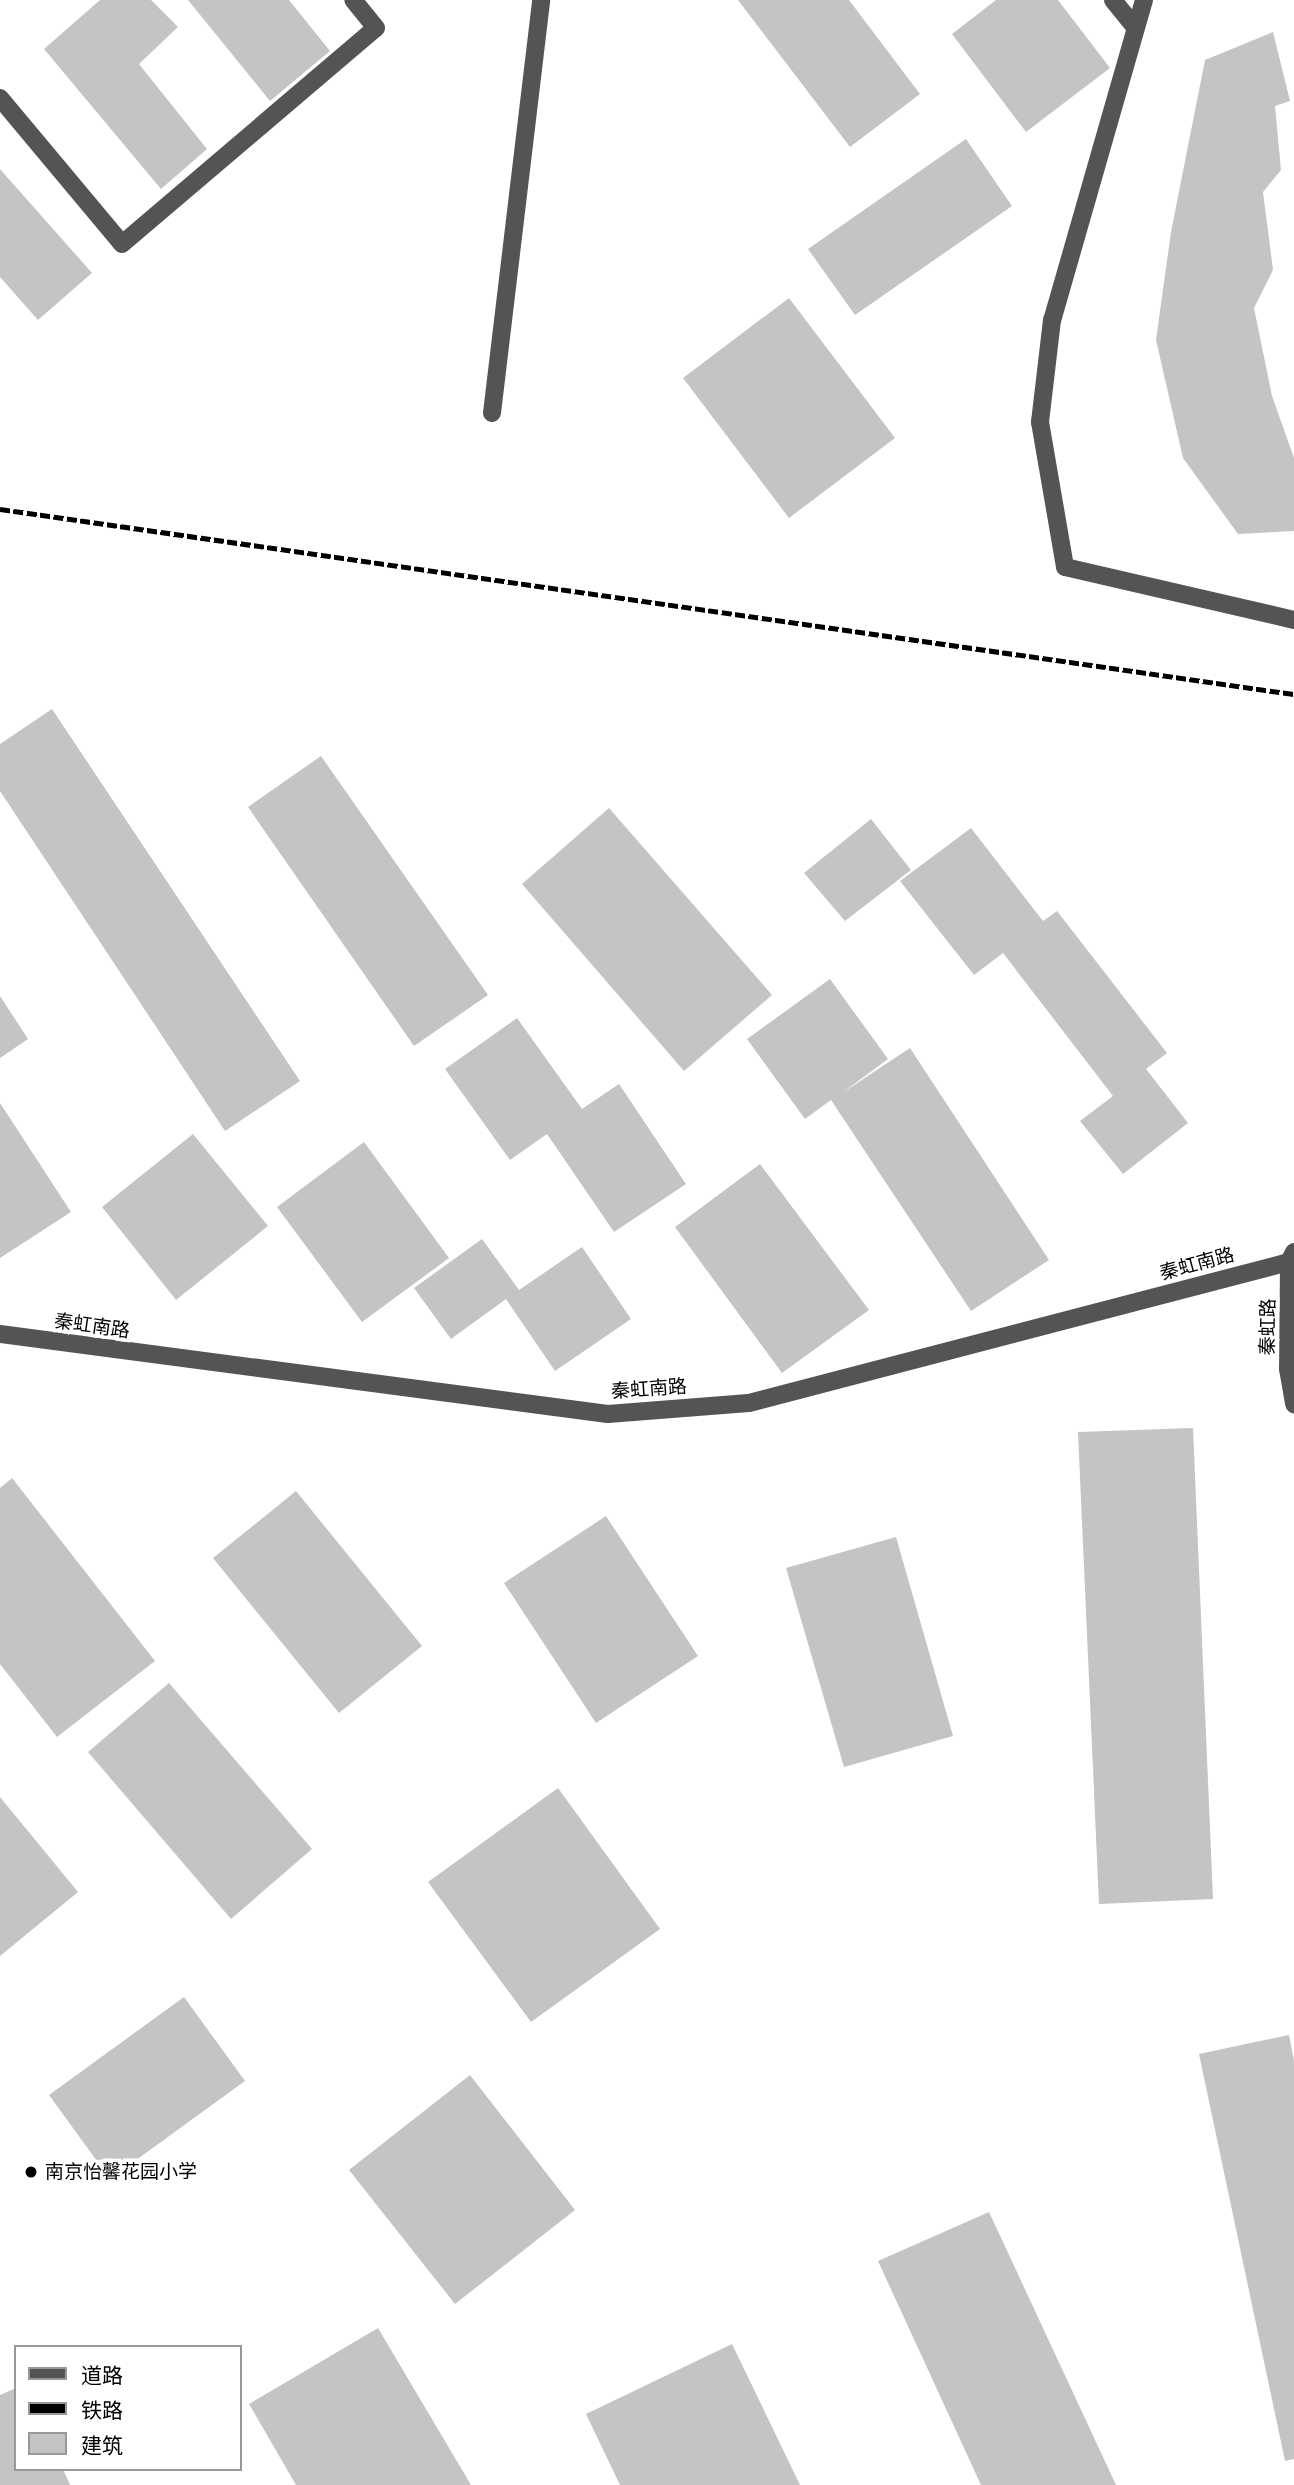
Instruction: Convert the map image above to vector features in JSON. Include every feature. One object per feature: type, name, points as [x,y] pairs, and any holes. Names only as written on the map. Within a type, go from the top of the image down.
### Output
[{"type":"street","points":[[0,98],[122,244],[376,28],[353,0]]},
{"type":"street","points":[[492,414],[541,0]]},
{"type":"street","points":[[1113,0],[1136,28]]},
{"type":"street","points":[[1144,0],[1052,320],[1040,422],[1065,567],[1294,620]]},
{"type":"street","name":"秦虹南路","points":[[0,1334],[608,1414],[749,1403],[1292,1257]]},
{"type":"street","name":"秦虹路","points":[[1292,1257],[1288,1369],[1294,1404]]},
{"type":"building","points":[[100,0],[151,0],[178,27],[139,64],[207,149],[161,189],[44,49]]},
{"type":"building","points":[[188,0],[289,0],[330,51],[270,101]]},
{"type":"building","points":[[738,0],[849,0],[920,94],[850,147]]},
{"type":"building","points":[[996,0],[1058,0],[1110,68],[1026,132],[952,34]]},
{"type":"building","points":[[1273,32],[1290,101],[1275,106],[1281,170],[1263,192],[1273,270],[1254,308],[1272,396],[1294,458],[1294,531],[1238,534],[1183,458],[1156,340],[1171,232],[1205,60]]},
{"type":"building","points":[[966,139],[1012,206],[855,315],[808,249]]},
{"type":"building","points":[[0,169],[92,273],[38,320],[0,277]]},
{"type":"building","points":[[789,298],[895,438],[789,518],[683,378]]},
{"type":"building","points":[[52,709],[300,1081],[225,1131],[0,791],[0,744]]},
{"type":"building","points":[[321,756],[488,995],[414,1046],[248,807]]},
{"type":"building","points":[[609,808],[772,995],[684,1071],[522,884]]},
{"type":"building","points":[[871,819],[911,870],[845,921],[804,873]]},
{"type":"building","points":[[971,828],[1043,921],[1057,911],[1167,1053],[1146,1069],[1188,1123],[1123,1174],[1080,1121],[1113,1096],[1003,953],[974,975],[900,881]]},
{"type":"building","points":[[830,979],[888,1059],[842,1093],[910,1048],[1049,1260],[971,1311],[831,1100],[805,1119],[747,1039]]},
{"type":"building","points":[[0,996],[28,1039],[0,1058]]},
{"type":"building","points":[[517,1018],[582,1109],[619,1084],[686,1184],[614,1232],[547,1134],[510,1160],[445,1069]]},
{"type":"building","points":[[0,1103],[71,1212],[0,1258]]},
{"type":"building","points":[[193,1134],[268,1226],[176,1300],[102,1207]]},
{"type":"building","points":[[364,1142],[449,1258],[362,1322],[277,1207]]},
{"type":"building","points":[[760,1164],[869,1310],[782,1373],[675,1227]]},
{"type":"building","points":[[482,1239],[519,1290],[582,1247],[631,1319],[555,1371],[506,1299],[451,1339],[414,1288]]},
{"type":"building","points":[[1193,1428],[1213,1899],[1099,1904],[1078,1432]]},
{"type":"building","points":[[12,1478],[155,1661],[57,1737],[0,1664],[0,1488]]},
{"type":"building","points":[[296,1491],[422,1646],[339,1713],[213,1558]]},
{"type":"building","points":[[606,1516],[698,1656],[596,1723],[504,1583]]},
{"type":"building","points":[[896,1537],[953,1736],[844,1767],[786,1568]]},
{"type":"building","points":[[169,1683],[312,1849],[231,1919],[88,1752]]},
{"type":"building","points":[[558,1788],[660,1929],[531,2022],[428,1882]]},
{"type":"building","points":[[0,1797],[78,1892],[0,1956]]},
{"type":"building","points":[[184,1997],[245,2081],[110,2179],[49,2095]]},
{"type":"building","points":[[1289,2035],[1294,2061],[1294,2459],[1285,2461],[1199,2054]]},
{"type":"building","points":[[470,2075],[575,2210],[455,2304],[349,2170]]},
{"type":"building","points":[[989,2212],[1116,2485],[981,2485],[878,2261]]},
{"type":"building","points":[[378,2328],[471,2485],[296,2485],[249,2404]]},
{"type":"building","points":[[732,2344],[800,2485],[620,2485],[586,2414]]},
{"type":"building","points":[[14,2389],[14,2471],[64,2471],[70,2485],[0,2485],[0,2395]]},
{"type":"railway","points":[[0,509],[1294,694]]},
{"type":"place","name":"南京怡馨花园小学","points":[[31,2172]]}]
